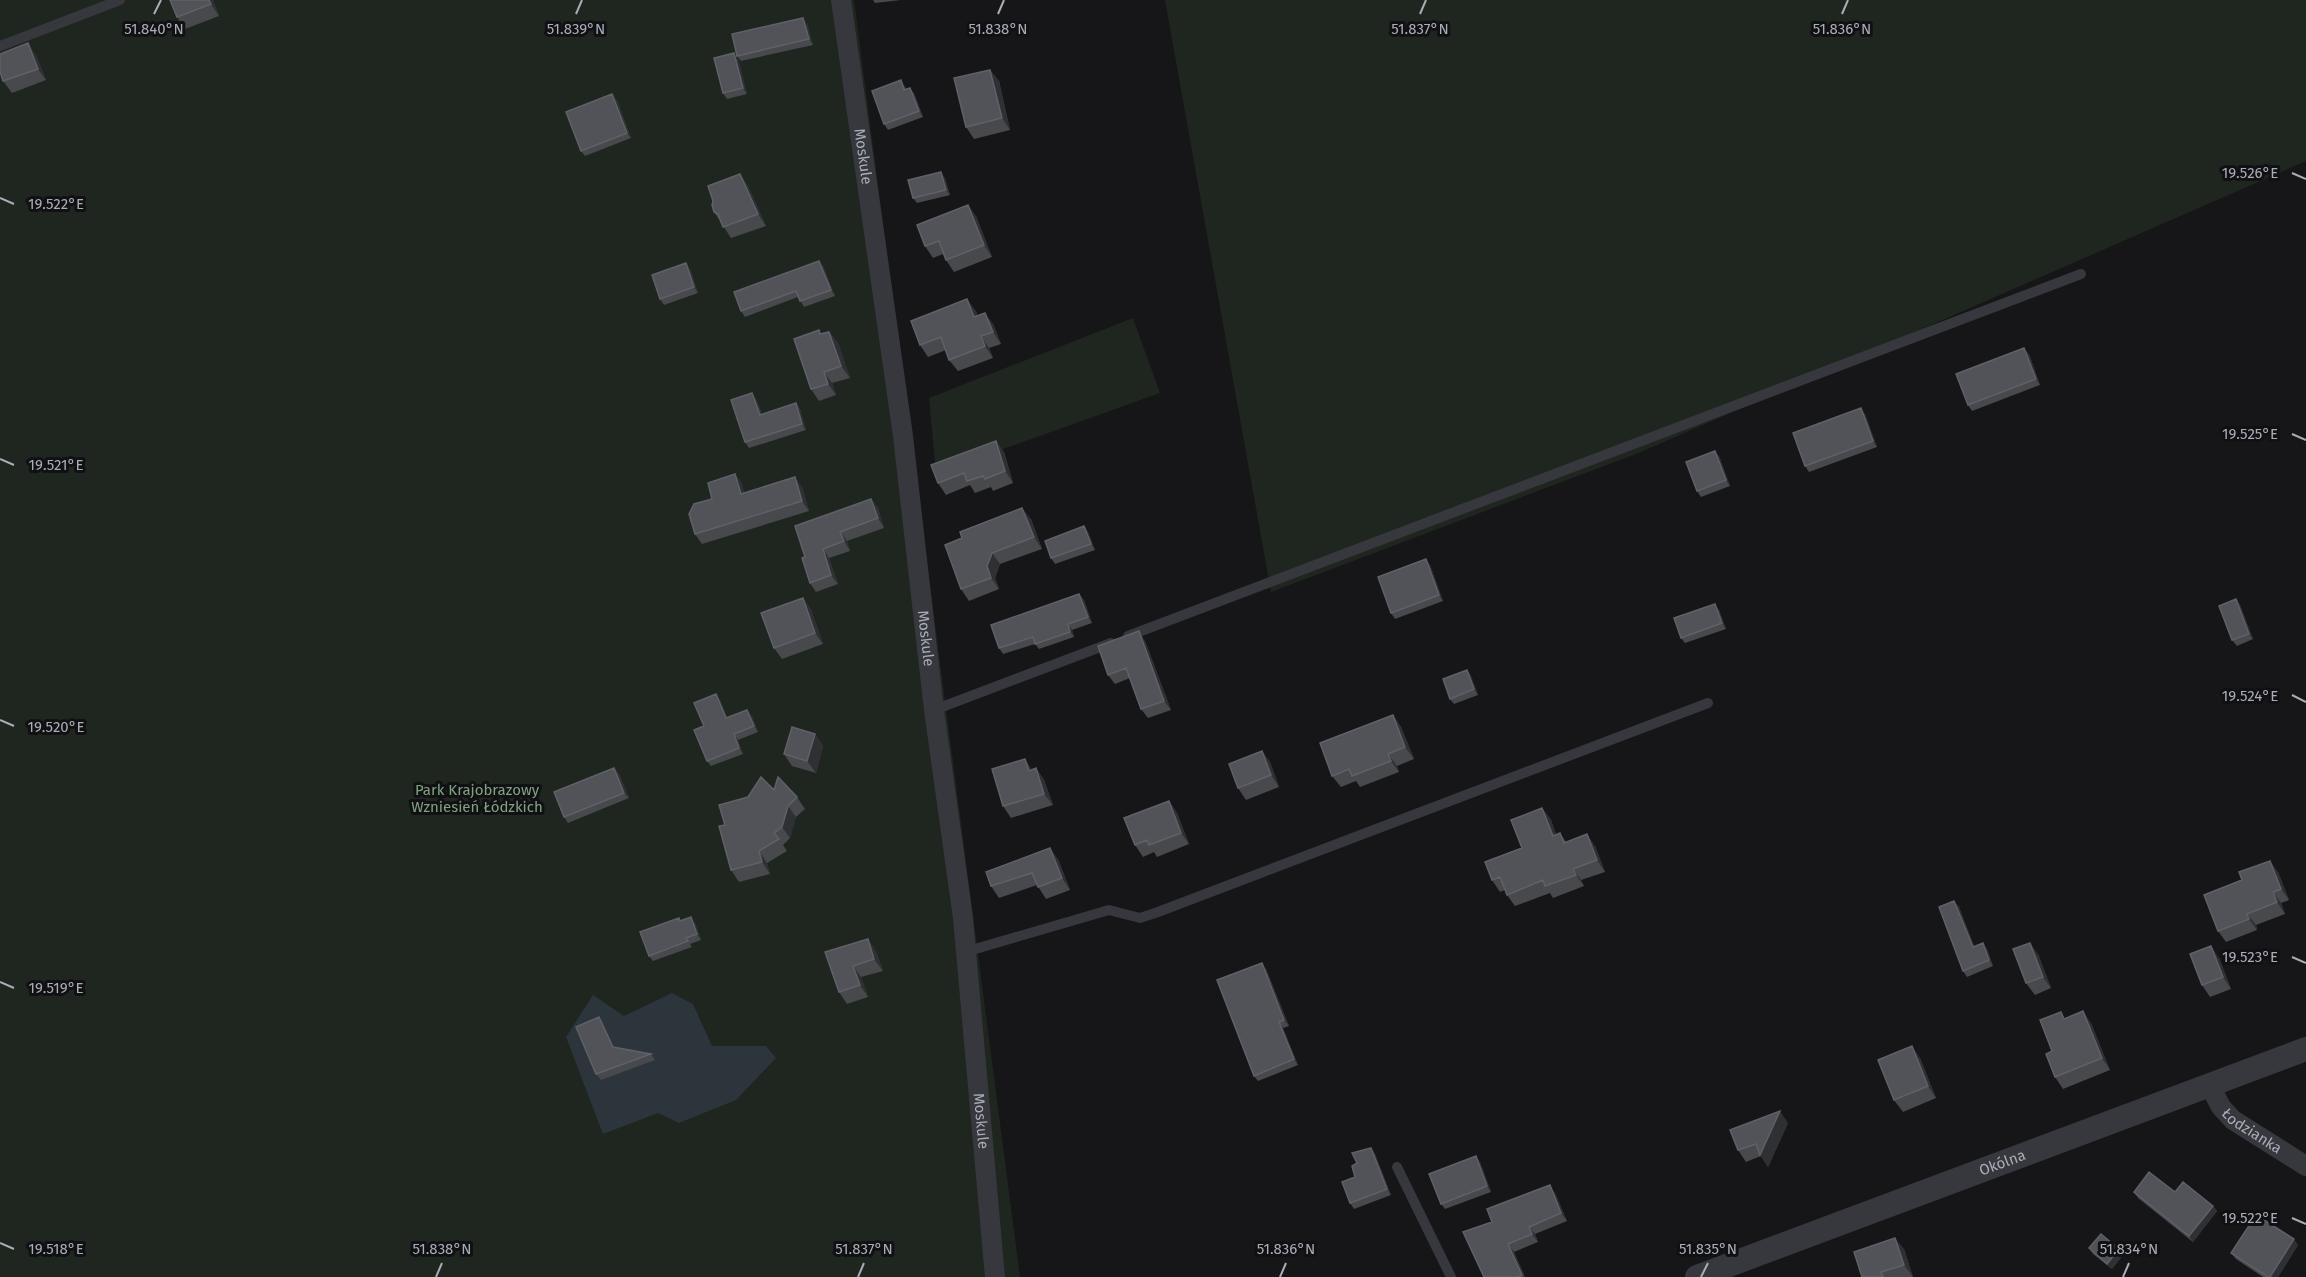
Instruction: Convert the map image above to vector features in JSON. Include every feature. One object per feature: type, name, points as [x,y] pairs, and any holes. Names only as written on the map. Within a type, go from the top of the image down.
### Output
[{"type":"street","name":"Moskule","points":[[841,0],[903,436],[934,710],[961,908],[994,1277]]},
{"type":"street","name":"Okólna","points":[[1697,1277],[2306,1049]]},
{"type":"street","name":"Łodzianka","points":[[2210,1086],[2221,1107],[2233,1120],[2306,1166]]},
{"type":"lane","points":[[0,46],[120,0]]},
{"type":"lane","points":[[934,710],[2081,274]]},
{"type":"lane","points":[[965,952],[1109,910],[1140,918],[1158,912],[1708,703]]},
{"type":"lane","points":[[1397,1167],[1451,1277]]},
{"type":"green space","name":"Park Krajobrazowy Wzniesień Łódzkich","points":[[0,0],[854,0],[1020,1277],[0,1277]]},
{"type":"green space","points":[[1165,0],[2306,0],[2306,161],[1641,452],[1271,592]]},
{"type":"green space","points":[[1133,318],[1160,393],[936,473],[929,398]]},
{"type":"shaded area","points":[[672,993],[693,1004],[712,1046],[766,1046],[776,1058],[736,1100],[679,1123],[658,1113],[603,1134],[566,1037],[593,995],[624,1016]]},
{"type":"building","points":[[170,0],[209,0],[211,4],[177,17]]},
{"type":"building","points":[[803,18],[809,39],[737,56],[732,34]]},
{"type":"building","points":[[28,43],[38,69],[3,81],[0,72],[0,54]]},
{"type":"building","points":[[734,53],[743,88],[723,93],[714,58]]},
{"type":"building","points":[[990,70],[1002,118],[966,127],[954,78]]},
{"type":"building","points":[[901,80],[904,90],[910,88],[919,111],[884,124],[872,91]]},
{"type":"building","points":[[612,94],[627,133],[581,151],[566,112]]},
{"type":"building","points":[[941,172],[946,190],[913,198],[908,180]]},
{"type":"building","points":[[740,174],[758,214],[723,227],[718,214],[714,212],[708,186]]},
{"type":"building","points":[[968,205],[984,245],[946,260],[939,241],[925,246],[917,225]]},
{"type":"building","points":[[819,261],[831,290],[800,301],[796,291],[741,311],[734,292]]},
{"type":"building","points":[[686,263],[694,287],[660,299],[652,275]]},
{"type":"building","points":[[967,299],[974,317],[985,313],[993,332],[981,336],[985,346],[949,360],[941,337],[920,345],[911,321]]},
{"type":"building","points":[[819,330],[820,334],[829,332],[841,366],[824,372],[828,384],[811,389],[794,339]]},
{"type":"building","points":[[2024,348],[2036,379],[1968,405],[1956,374]]},
{"type":"building","points":[[752,393],[760,415],[796,403],[802,424],[745,442],[731,400]]},
{"type":"building","points":[[1861,408],[1873,441],[1805,466],[1793,433]]},
{"type":"building","points":[[996,441],[1005,471],[985,479],[983,476],[967,481],[964,473],[938,483],[931,465]]},
{"type":"building","points":[[1715,451],[1726,480],[1697,491],[1686,462]]},
{"type":"building","points":[[735,474],[741,494],[795,477],[802,501],[695,534],[689,514],[694,504],[712,499],[708,483]]},
{"type":"building","points":[[871,499],[878,518],[840,532],[844,541],[823,549],[831,575],[810,583],[795,526]]},
{"type":"building","points":[[1022,508],[1034,537],[992,553],[987,566],[991,578],[961,589],[945,545],[962,538],[960,532]]},
{"type":"building","points":[[1084,526],[1091,544],[1051,558],[1045,541]]},
{"type":"building","points":[[1426,559],[1439,595],[1391,613],[1378,577]]},
{"type":"building","points":[[1079,594],[1088,617],[1068,624],[1070,632],[1035,644],[1033,637],[999,648],[991,625]]},
{"type":"building","points":[[803,598],[815,633],[774,648],[761,613]]},
{"type":"building","points":[[2236,599],[2249,634],[2232,640],[2219,606]]},
{"type":"building","points":[[1715,604],[1722,623],[1681,638],[1674,618]]},
{"type":"building","points":[[1139,631],[1164,701],[1141,709],[1126,668],[1108,675],[1098,646]]},
{"type":"building","points":[[1467,670],[1474,689],[1450,699],[1443,679]]},
{"type":"building","points":[[716,694],[726,718],[747,710],[754,726],[734,734],[739,748],[707,761],[694,730],[704,726],[694,703]]},
{"type":"building","points":[[1393,715],[1405,747],[1388,754],[1391,761],[1352,776],[1349,769],[1332,776],[1320,743]]},
{"type":"building","points":[[792,727],[815,734],[807,761],[784,754]]},
{"type":"building","points":[[1262,751],[1271,775],[1238,788],[1229,764]]},
{"type":"building","points":[[1025,759],[1029,771],[1036,768],[1044,794],[1003,806],[992,769]]},
{"type":"building","points":[[614,768],[624,793],[564,817],[554,792]]},
{"type":"building","points":[[761,777],[774,790],[778,777],[797,797],[788,806],[782,827],[774,833],[779,839],[759,851],[762,862],[731,870],[719,826],[725,825],[719,805],[748,797]]},
{"type":"building","points":[[1169,801],[1181,833],[1149,845],[1147,840],[1135,845],[1124,818]]},
{"type":"building","points":[[1542,808],[1553,836],[1560,833],[1564,843],[1587,834],[1597,860],[1573,869],[1576,875],[1545,886],[1543,880],[1507,895],[1500,877],[1492,880],[1485,862],[1522,848],[1511,820]]},
{"type":"building","points":[[1050,848],[1062,878],[1038,887],[1032,873],[991,886],[986,872]]},
{"type":"building","points":[[2270,861],[2281,889],[2273,892],[2277,902],[2247,914],[2249,919],[2218,931],[2204,895],[2242,880],[2239,872]]},
{"type":"building","points":[[1954,901],[1973,947],[1983,943],[1989,960],[1963,971],[1939,907]]},
{"type":"building","points":[[691,917],[697,934],[686,938],[688,941],[649,956],[640,932],[679,918],[680,921]]},
{"type":"building","points":[[868,939],[874,959],[853,966],[860,985],[839,992],[825,952]]},
{"type":"building","points":[[2030,943],[2043,977],[2026,983],[2013,949]]},
{"type":"building","points":[[2211,946],[2223,977],[2202,985],[2190,954]]},
{"type":"building","points":[[1262,963],[1284,1020],[1279,1022],[1294,1059],[1254,1076],[1217,980]]},
{"type":"building","points":[[2083,1011],[2102,1058],[2055,1077],[2046,1054],[2052,1051],[2040,1020],[2061,1012],[2064,1019]]},
{"type":"building","points":[[599,1017],[613,1047],[651,1054],[596,1074],[576,1027]]},
{"type":"building","points":[[1912,1046],[1928,1086],[1894,1100],[1878,1060]]},
{"type":"building","points":[[1780,1111],[1760,1155],[1756,1144],[1738,1150],[1730,1130]]},
{"type":"building","points":[[1371,1148],[1387,1189],[1350,1203],[1342,1182],[1355,1177],[1352,1166],[1357,1163],[1352,1153]]},
{"type":"building","points":[[1476,1156],[1487,1186],[1441,1204],[1429,1174]]},
{"type":"building","points":[[2149,1172],[2175,1192],[2183,1182],[2213,1206],[2189,1236],[2134,1192]]},
{"type":"building","points":[[1550,1185],[1561,1213],[1529,1227],[1532,1234],[1508,1244],[1522,1275],[1484,1277],[1463,1232],[1492,1222],[1487,1209]]},
{"type":"building","points":[[2256,1215],[2294,1239],[2270,1277],[2231,1253]]},
{"type":"building","points":[[2101,1234],[2119,1249],[2107,1264],[2089,1248]]},
{"type":"building","points":[[1895,1238],[1904,1265],[1881,1272],[1883,1277],[1862,1277],[1854,1252]]}]
